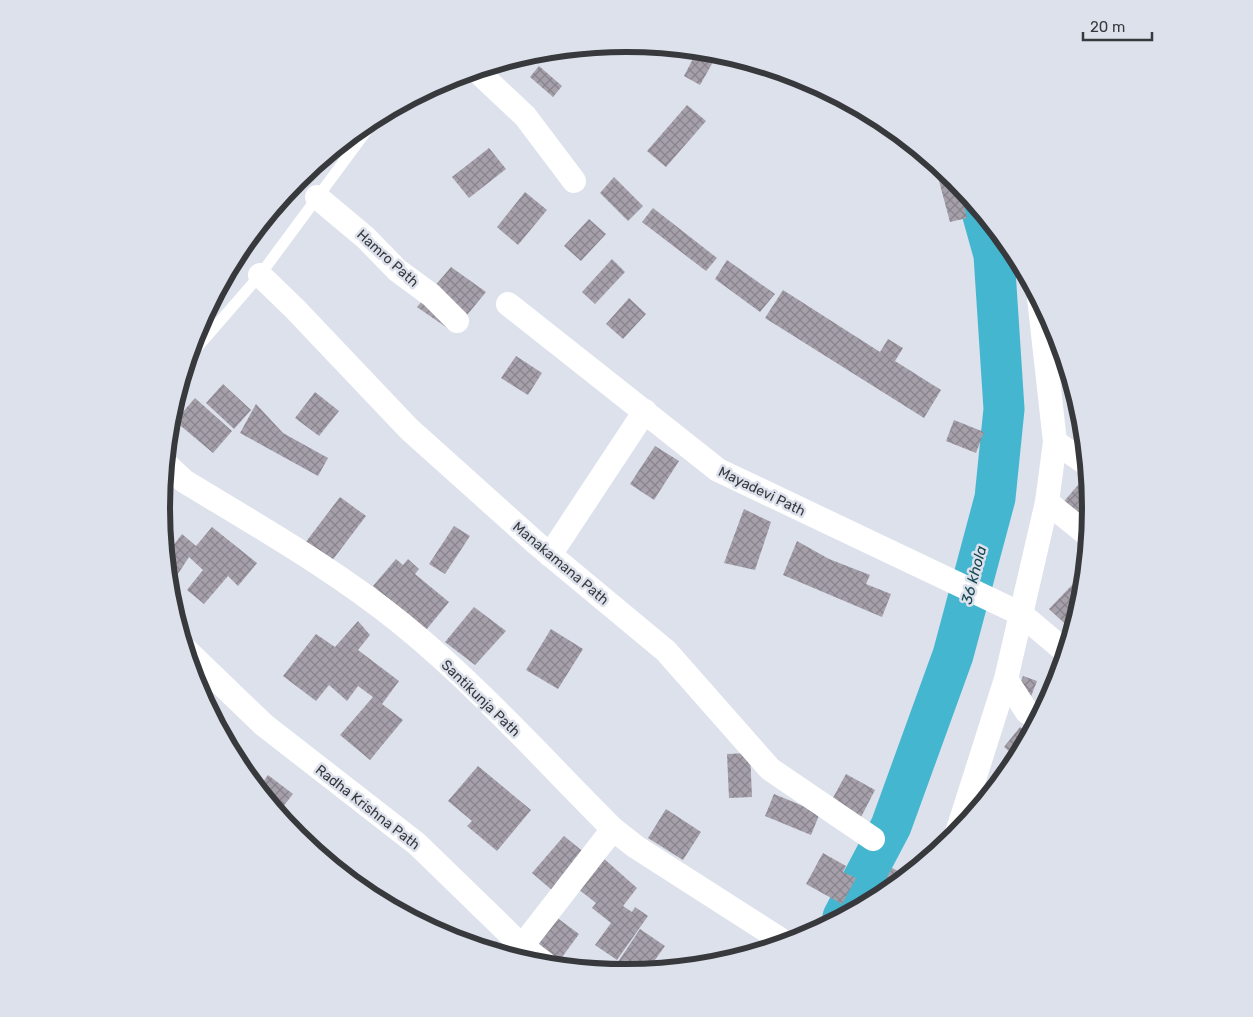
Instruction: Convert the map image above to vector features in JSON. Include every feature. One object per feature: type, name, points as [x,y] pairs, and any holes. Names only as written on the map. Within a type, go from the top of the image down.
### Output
[{"type":"street","points":[[483,76],[525,116],[574,181]]},
{"type":"street","name":"Hamro Path","points":[[318,197],[366,238],[397,270],[431,296],[457,321]]},
{"type":"street","name":"Manakamana Path","points":[[260,275],[295,309],[409,429],[550,555],[666,651],[770,768],[873,839]]},
{"type":"street","name":"Mayadevi Path","points":[[508,304],[718,470],[1021,614],[1060,647]]},
{"type":"street","points":[[970,808],[1006,680],[1047,502],[1055,442],[1041,320]]},
{"type":"street","points":[[550,555],[645,411]]},
{"type":"street","points":[[1055,442],[1080,459]]},
{"type":"street","name":"Santikunja Path","points":[[172,469],[184,480],[331,571],[402,624],[470,686],[613,829],[636,847],[778,938]]},
{"type":"street","points":[[1047,502],[1082,531]]},
{"type":"street","name":"Radha Krishna Path","points":[[197,661],[264,725],[417,844],[522,946],[534,955]]},
{"type":"street","points":[[1006,680],[1027,712],[1032,716]]},
{"type":"street","points":[[522,946],[613,829]]},
{"type":"lane","points":[[202,342],[260,275],[362,137]]},
{"type":"building","points":[[694,57],[714,61],[700,85],[684,76]]},
{"type":"building","points":[[539,66],[562,86],[553,97],[530,77]]},
{"type":"building","points":[[687,105],[706,121],[666,167],[647,151]]},
{"type":"building","points":[[489,148],[506,169],[469,198],[452,177]]},
{"type":"building","points":[[938,176],[963,201],[967,218],[950,222]]},
{"type":"building","points":[[614,177],[643,206],[628,221],[600,193]]},
{"type":"building","points":[[525,192],[547,210],[518,245],[497,227]]},
{"type":"building","points":[[653,208],[717,258],[706,271],[642,222]]},
{"type":"building","points":[[589,219],[606,234],[581,261],[564,246]]},
{"type":"building","points":[[612,259],[625,272],[595,304],[582,292]]},
{"type":"building","points":[[727,260],[775,294],[760,312],[715,279]]},
{"type":"building","points":[[451,267],[486,292],[453,332],[417,307]]},
{"type":"building","points":[[783,290],[880,352],[888,339],[903,348],[895,361],[941,390],[924,418],[765,318]]},
{"type":"building","points":[[629,298],[646,314],[623,339],[606,324]]},
{"type":"building","points":[[516,356],[542,373],[528,395],[501,378]]},
{"type":"building","points":[[223,384],[251,410],[234,429],[206,403]]},
{"type":"building","points":[[315,392],[339,411],[319,436],[295,418]]},
{"type":"building","points":[[195,398],[232,431],[213,453],[178,424],[180,415]]},
{"type":"building","points":[[256,404],[283,433],[328,458],[318,476],[240,433]]},
{"type":"building","points":[[954,420],[984,432],[976,453],[946,441]]},
{"type":"building","points":[[1077,439],[1080,454],[1070,446]]},
{"type":"building","points":[[655,446],[679,461],[654,500],[630,484]]},
{"type":"building","points":[[1082,480],[1082,519],[1061,505]]},
{"type":"building","points":[[340,497],[366,516],[328,566],[302,547]]},
{"type":"building","points":[[744,509],[771,522],[755,570],[724,563]]},
{"type":"building","points":[[454,526],[470,536],[445,574],[429,564]]},
{"type":"building","points":[[212,527],[257,563],[238,586],[228,576],[204,604],[187,590],[203,570],[189,557],[176,577],[174,568],[172,547],[182,534],[196,546]]},
{"type":"building","points":[[797,541],[829,559],[870,575],[866,584],[891,594],[882,617],[783,575]]},
{"type":"building","points":[[396,559],[403,565],[408,559],[419,569],[415,574],[449,602],[426,630],[373,586]]},
{"type":"building","points":[[1073,584],[1076,587],[1067,626],[1049,609]]},
{"type":"building","points":[[474,607],[506,631],[475,665],[445,642]]},
{"type":"building","points":[[358,621],[370,635],[358,650],[399,681],[382,704],[403,720],[370,760],[340,735],[373,697],[358,686],[347,701],[329,685],[316,701],[283,676],[316,634],[335,647]]},
{"type":"building","points":[[551,629],[583,649],[558,689],[526,670]]},
{"type":"building","points":[[1050,672],[1052,673],[1037,705],[1035,704]]},
{"type":"building","points":[[1023,676],[1037,681],[1030,699],[1016,694]]},
{"type":"building","points":[[1020,727],[1024,730],[1011,753],[1004,747]]},
{"type":"building","points":[[750,753],[752,797],[729,798],[727,754]]},
{"type":"building","points":[[478,766],[531,810],[497,851],[467,826],[472,821],[448,801]]},
{"type":"building","points":[[846,774],[875,790],[859,821],[829,805]]},
{"type":"building","points":[[268,775],[293,794],[283,807],[263,783]]},
{"type":"building","points":[[774,794],[820,813],[811,835],[765,816]]},
{"type":"building","points":[[666,809],[701,832],[683,860],[648,838]]},
{"type":"building","points":[[564,836],[586,854],[553,891],[532,873]]},
{"type":"building","points":[[823,853],[846,866],[843,872],[856,878],[842,904],[806,884]]},
{"type":"building","points":[[602,857],[637,888],[623,906],[632,912],[635,907],[648,916],[617,960],[595,945],[611,923],[592,908],[596,903],[577,888]]},
{"type":"building","points":[[892,868],[901,872],[881,887]]},
{"type":"building","points":[[556,917],[579,934],[560,960],[548,958],[534,948]]},
{"type":"building","points":[[640,929],[665,946],[652,964],[621,964],[618,962]]},
{"type":"building","points":[[496,941],[503,947],[493,944]]},
{"type":"waterway","name":"36 khola","points":[[849,906],[891,826],[953,655],[995,498],[1004,409],[994,255],[987,230]]}]
